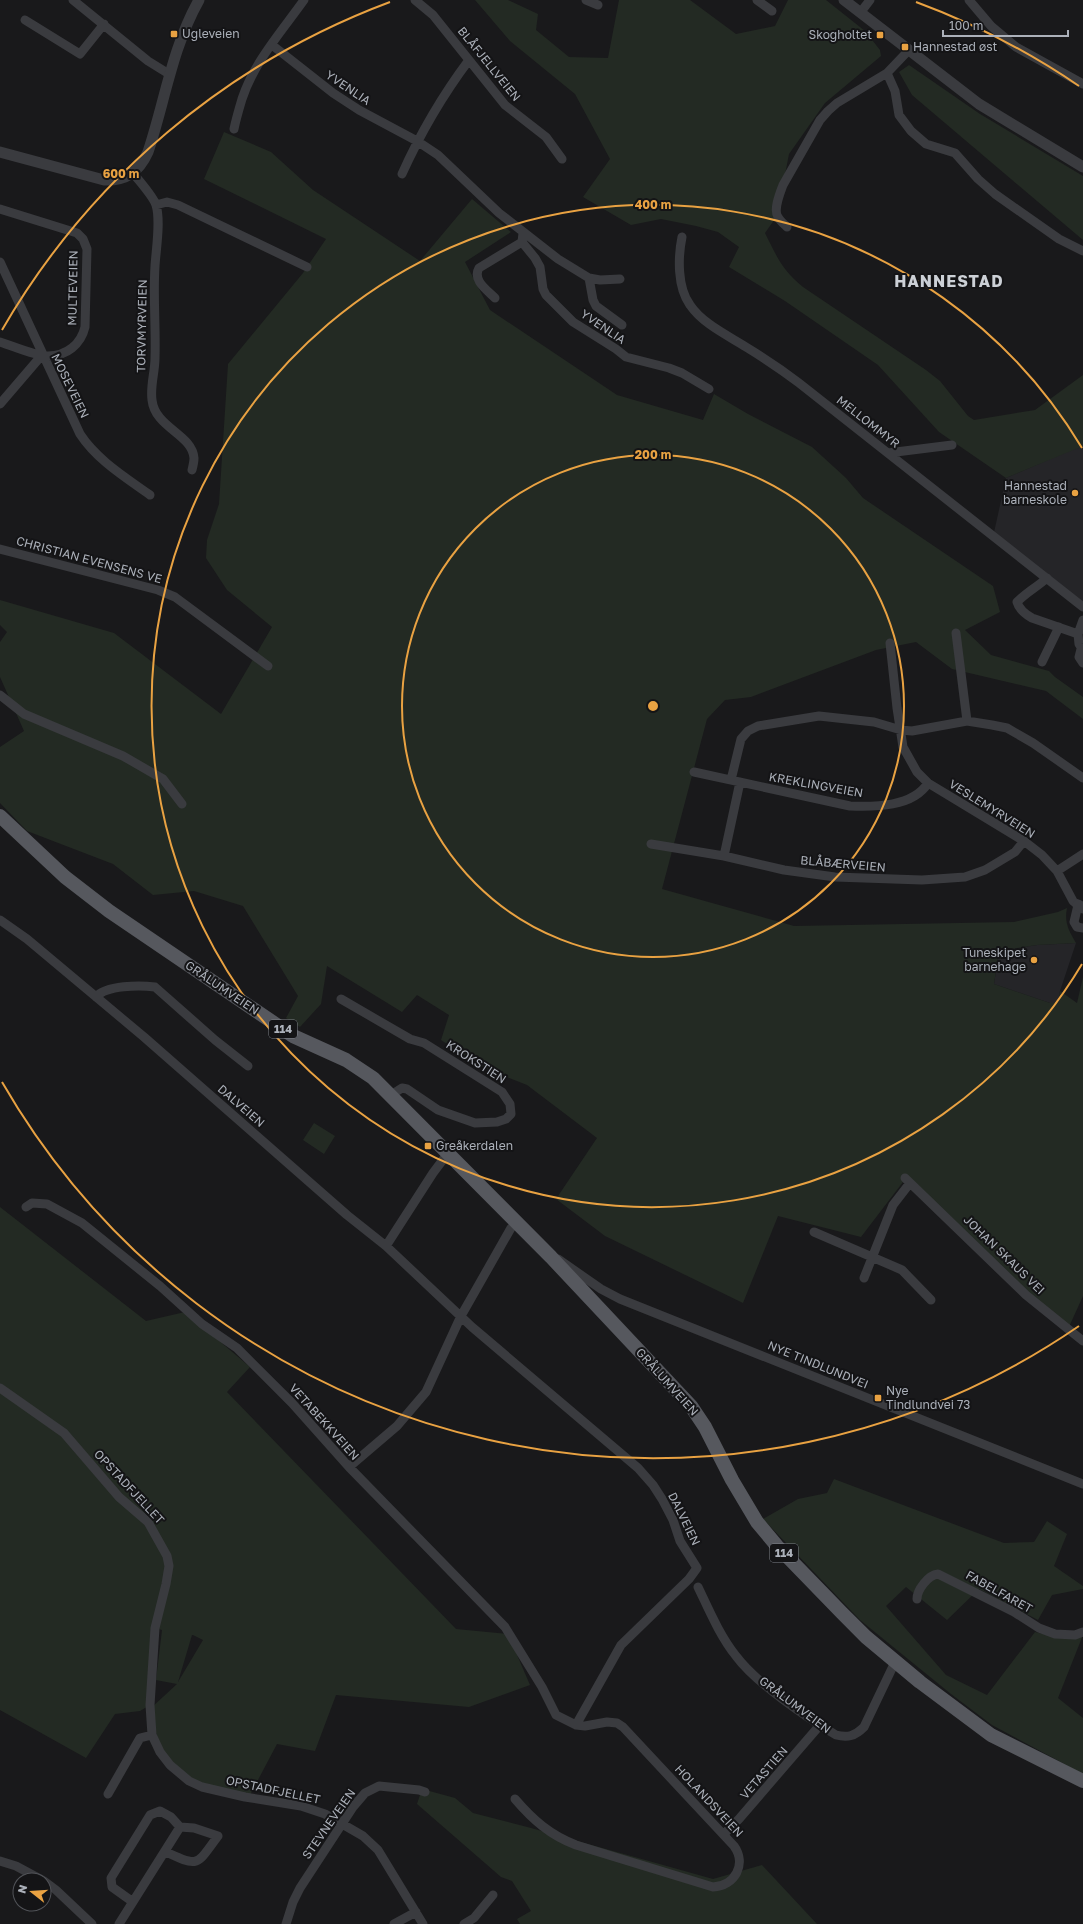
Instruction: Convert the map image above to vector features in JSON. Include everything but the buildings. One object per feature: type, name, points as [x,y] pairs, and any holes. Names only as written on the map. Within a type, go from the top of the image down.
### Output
[{"type":"main road","name":"GRÅLUMVEIEN","points":[[0,816],[53,867],[98,903],[293,1036],[361,1069],[374,1078],[550,1257],[691,1406],[705,1427],[749,1511],[764,1531],[866,1637],[896,1660],[920,1682],[991,1735],[1083,1781]]},
{"type":"street","points":[[73,0],[148,61],[169,74]]},
{"type":"street","points":[[0,152],[104,180],[118,180],[132,174],[141,166],[148,152],[169,74],[185,28],[199,0]]},
{"type":"street","points":[[234,129],[242,98],[250,80],[272,45],[304,0]]},
{"type":"street","name":"BLÅFJELLVEIEN","points":[[415,0],[433,15],[504,105],[546,137],[562,159]]},
{"type":"street","points":[[586,0],[598,5]]},
{"type":"street","points":[[757,0],[772,11]]},
{"type":"street","points":[[844,0],[908,51],[979,104],[1083,167]]},
{"type":"street","points":[[860,13],[870,0]]},
{"type":"street","points":[[969,0],[991,26],[1016,47],[1083,84]]},
{"type":"street","points":[[25,20],[80,54],[104,24]]},
{"type":"street","name":"YVENLIA","points":[[272,45],[333,93],[370,116],[418,141],[438,155],[523,238],[589,278],[620,279]]},
{"type":"street","points":[[787,227],[777,216],[776,212],[780,194],[789,172],[820,120],[837,103],[887,73],[908,51]]},
{"type":"street","points":[[402,174],[418,141],[447,89],[469,60]]},
{"type":"street","points":[[887,73],[895,91],[899,115],[911,131],[926,144],[955,153],[978,179],[995,194],[1059,239],[1083,250]]},
{"type":"street","points":[[132,174],[156,205],[167,202],[178,205],[308,267]]},
{"type":"street","name":"TORVMYRVEIEN","points":[[156,205],[157,216],[154,277],[155,360],[152,385],[152,402],[157,414],[164,424],[186,441],[194,458],[192,470]]},
{"type":"street","name":"MULTEVEIEN","points":[[0,209],[74,231],[83,239],[87,249],[85,327],[79,342],[72,348],[55,355],[42,355],[0,342]]},
{"type":"street","name":"MELLOMMYR","points":[[682,236],[679,267],[684,292],[690,305],[700,316],[711,325],[778,367],[1083,607]]},
{"type":"street","points":[[495,298],[478,280],[477,271],[479,268],[523,238]]},
{"type":"street","name":"YVENLIA","points":[[523,238],[540,267],[543,289],[546,295],[573,322],[626,357],[669,368],[709,389]]},
{"type":"street","name":"MOSEVEIEN","points":[[0,262],[80,434],[88,446],[103,461],[150,495]]},
{"type":"street","name":"YVENLIA","points":[[589,278],[593,300],[596,306],[622,325]]},
{"type":"street","points":[[0,404],[42,355]]},
{"type":"street","points":[[888,453],[952,445]]},
{"type":"street","name":"CHRISTIAN EVENSENS VE","points":[[0,549],[158,590],[175,598],[268,666]]},
{"type":"street","points":[[1046,578],[1038,586],[1028,591],[1018,602],[1018,605],[1032,618],[1078,634]]},
{"type":"street","points":[[1083,620],[1078,634],[1082,650],[1079,657],[1083,663]]},
{"type":"street","points":[[1042,662],[1059,627]]},
{"type":"street","points":[[956,633],[967,721]]},
{"type":"street","name":"VESLEMYRVEIEN","points":[[890,643],[903,748],[908,759],[917,772],[928,783],[1024,842],[1042,856],[1057,872],[1073,901],[1081,907]]},
{"type":"street","points":[[0,695],[24,714],[123,756],[163,779],[182,804]]},
{"type":"street","points":[[724,856],[741,739],[748,731],[758,726],[819,716],[874,722],[901,730],[912,731],[967,721],[1008,728],[1033,743],[1083,778]]},
{"type":"street","name":"KREKLINGVEIEN","points":[[694,772],[850,806],[872,807],[891,804],[916,796],[924,790],[928,783]]},
{"type":"street","name":"BLÅBÆRVEIEN","points":[[651,844],[724,856],[784,870],[835,877],[922,880],[965,877],[985,870],[1015,852],[1024,842]]},
{"type":"street","points":[[1057,872],[1083,854]]},
{"type":"street","points":[[1081,907],[1074,922],[1077,927],[1083,928]]},
{"type":"street","name":"DALVEIEN","points":[[0,920],[27,939],[96,997],[347,1215],[386,1246],[503,1354],[638,1468],[653,1485],[673,1520],[680,1541],[697,1568],[689,1579],[621,1645],[576,1725]]},
{"type":"street","points":[[96,997],[100,992],[114,988],[155,987],[215,1040],[248,1066]]},
{"type":"street","name":"KROKSTIEN","points":[[341,999],[410,1038],[424,1043],[502,1092],[512,1110],[511,1114],[506,1119],[497,1122],[475,1123],[438,1110],[407,1089],[402,1088],[391,1095]]},
{"type":"street","points":[[386,1246],[433,1173],[448,1153]]},
{"type":"street","name":"JOHAN SKAUS VEI","points":[[864,1278],[893,1205],[908,1180],[1026,1294],[1083,1341]]},
{"type":"street","name":"VETABEKKVEIEN","points":[[26,1207],[32,1203],[47,1204],[58,1208],[82,1224],[160,1286],[202,1324],[237,1348],[292,1403],[349,1467],[505,1627],[542,1687],[556,1715]]},
{"type":"street","points":[[349,1467],[397,1426],[426,1392],[461,1316],[511,1228]]},
{"type":"street","points":[[814,1232],[902,1270],[931,1300]]},
{"type":"street","name":"NYE TINDLUNDVEI","points":[[550,1257],[561,1261],[601,1289],[620,1299],[1083,1484]]},
{"type":"street","name":"OPSTADFJELLET","points":[[0,1388],[64,1433],[119,1496],[148,1522],[167,1556],[169,1566],[155,1628],[150,1705],[152,1735],[160,1752],[170,1765],[189,1781],[202,1787],[301,1806],[325,1814],[363,1836],[378,1850],[423,1924]]},
{"type":"street","name":"FABELFARET","points":[[917,1599],[917,1595],[928,1579],[938,1574],[1014,1612],[1039,1628],[1055,1634],[1075,1635],[1083,1632]]},
{"type":"street","name":"GRÅLUMVEIEN","points":[[698,1587],[724,1640],[736,1657],[768,1687],[836,1735],[849,1737],[859,1732],[864,1727],[896,1660]]},
{"type":"street","name":"HOLANDSVEIEN","points":[[515,1799],[542,1827],[562,1840],[714,1887],[730,1882],[736,1874],[739,1866],[737,1850],[724,1834],[623,1727],[618,1723],[607,1722],[585,1726],[576,1725],[556,1715]]},
{"type":"street","name":"VETASTIEN","points":[[724,1834],[739,1820],[820,1725]]},
{"type":"street","points":[[108,1794],[140,1738],[152,1735]]},
{"type":"street","name":"STEVNEVEIEN","points":[[286,1924],[293,1902],[300,1888],[353,1807],[365,1793],[379,1786],[425,1792]]},
{"type":"street","points":[[133,1902],[112,1887],[110,1882],[150,1815],[154,1812],[160,1811],[171,1817],[180,1826],[194,1828],[218,1836],[201,1859],[194,1862],[188,1862],[166,1852]]},
{"type":"street","points":[[119,1924],[166,1852],[180,1826]]},
{"type":"street","points":[[0,1861],[16,1866],[27,1872]]},
{"type":"street","points":[[52,1887],[92,1924]]},
{"type":"street","points":[[464,1924],[476,1921],[493,1895]]},
{"type":"street","points":[[394,1924],[416,1912]]},
{"type":"shaded area","points":[[475,0],[508,0],[538,14],[536,30],[569,57],[608,58],[619,0],[690,0],[736,34],[775,26],[788,0],[826,0],[865,31],[880,50],[881,56],[825,103],[789,154],[777,216],[765,233],[777,256],[790,275],[803,287],[940,381],[968,416],[974,420],[1035,410],[1083,375],[1083,446],[1006,478],[939,432],[878,365],[785,301],[729,267],[739,247],[718,232],[661,219],[631,225],[583,197],[610,159],[575,94],[510,41]]},
{"type":"shaded area","points":[[909,65],[980,114],[1083,176],[1083,240],[912,95],[899,72]]},
{"type":"shaded area","points":[[224,132],[271,152],[313,190],[420,261],[472,199],[511,232],[465,262],[490,310],[617,395],[703,420],[714,394],[748,414],[812,447],[846,478],[863,498],[993,586],[1000,612],[965,630],[991,655],[1049,671],[1083,697],[1083,719],[1046,691],[952,669],[916,642],[876,650],[751,697],[725,700],[707,719],[662,889],[794,926],[1014,922],[1058,912],[1067,908],[1066,918],[1069,931],[1076,943],[1037,945],[999,951],[994,984],[1050,1003],[1058,1003],[1060,991],[1077,1003],[1083,977],[1083,1296],[1068,1329],[906,1178],[861,1237],[778,1216],[743,1303],[605,1236],[556,1199],[597,1138],[527,1085],[482,1067],[441,1040],[449,1015],[417,995],[402,1012],[327,966],[321,1004],[300,1027],[286,1018],[298,996],[243,906],[194,891],[153,895],[113,864],[27,831],[0,803],[0,747],[24,731],[0,677],[0,642],[7,632],[0,625],[0,600],[114,633],[221,714],[272,627],[227,590],[206,558],[207,540],[219,504],[228,364],[303,273],[326,239],[204,179]]},
{"type":"shaded area","points":[[1082,445],[1083,607],[993,537],[1006,478]]},
{"type":"shaded area","points":[[1076,943],[1060,991],[1058,1003],[1050,1003],[994,984],[999,951],[1037,945]]},
{"type":"shaded area","points":[[314,1123],[335,1136],[324,1154],[303,1140]]},
{"type":"shaded area","points":[[0,1207],[146,1321],[185,1312],[250,1367],[227,1392],[456,1629],[508,1634],[530,1685],[469,1707],[336,1695],[315,1751],[277,1744],[249,1797],[202,1787],[160,1752],[151,1708],[177,1684],[156,1680],[162,1630],[155,1628],[150,1705],[140,1711],[115,1714],[86,1758],[0,1710]],"holes":[[[192,1635],[203,1640],[178,1682]]]},
{"type":"shaded area","points":[[834,1479],[1004,1543],[1034,1542],[1047,1521],[1067,1534],[1054,1566],[1083,1586],[1083,1589],[1052,1595],[1038,1620],[979,1589],[947,1620],[906,1587],[886,1606],[946,1675],[987,1695],[1035,1632],[1061,1638],[1083,1635],[1058,1698],[1083,1718],[1083,1774],[992,1725],[951,1694],[860,1620],[763,1519],[798,1499],[827,1493]]},
{"type":"shaded area","points":[[422,1789],[455,1798],[473,1813],[713,1879],[762,1865],[817,1924],[520,1924],[517,1919],[531,1911],[512,1881],[501,1877],[417,1804]]},
{"type":"place","name":"Ugleveien","points":[[174,34]]},
{"type":"place","name":"Skogholtet","points":[[880,35]]},
{"type":"place","name":"Hannestad øst","points":[[905,47]]},
{"type":"place","name":"Hannestad barneskole","points":[[1075,493]]},
{"type":"place","name":"Tuneskipet barnehage","points":[[1034,960]]},
{"type":"place","name":"Greåkerdalen","points":[[428,1146]]},
{"type":"place","name":"Nye Tindlundvei 73","points":[[878,1398]]},
{"type":"district","name":"HANNESTAD","points":[[949,281]]}]
